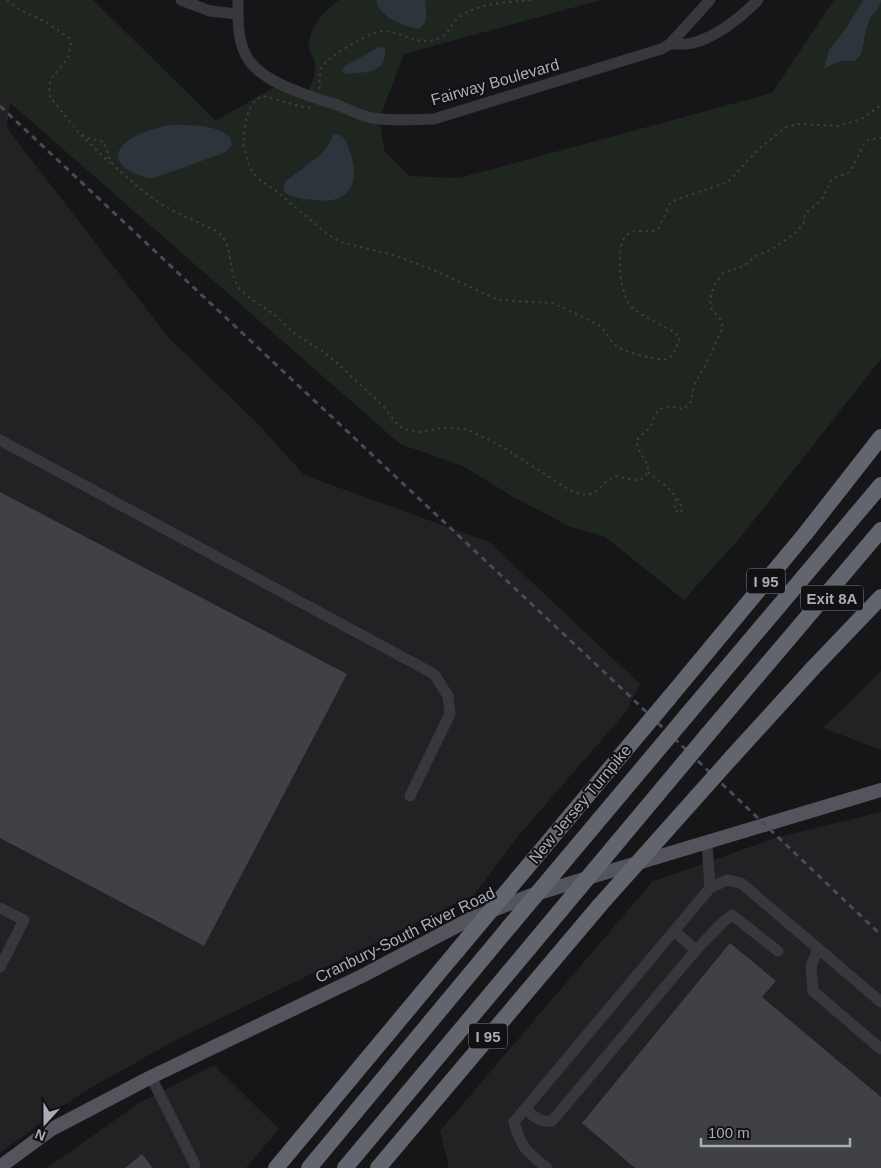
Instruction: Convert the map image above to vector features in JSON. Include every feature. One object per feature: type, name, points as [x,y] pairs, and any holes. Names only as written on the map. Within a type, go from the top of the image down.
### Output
[{"type":"highway","points":[[861,463],[881,432]]},
{"type":"highway","name":"New Jersey Turnpike","points":[[276,1168],[805,534],[881,437]]},
{"type":"highway","name":"New Jersey Turnpike","points":[[309,1168],[881,484]]},
{"type":"highway","name":"I 95","points":[[345,1168],[881,530]]},
{"type":"highway","name":"Exit 8A","points":[[782,649],[881,545]]},
{"type":"highway","name":"I 95","points":[[378,1168],[600,905],[814,666],[881,597]]},
{"type":"main road","name":"Cranbury-South River Road","points":[[0,1168],[50,1130],[151,1077],[362,976],[470,919],[548,890],[881,790]]},
{"type":"street","points":[[181,0],[210,11],[237,14]]},
{"type":"street","name":"Fairway Boulevard","points":[[239,0],[237,14],[239,39],[249,60],[261,72],[283,86],[371,118],[405,120],[434,119],[652,52],[670,44],[692,43],[713,36],[746,12],[758,0]]},
{"type":"street","name":"Fairway Boulevard","points":[[670,44],[710,0]]},
{"type":"street","points":[[0,440],[434,674],[448,696],[450,714],[410,796]]},
{"type":"street","points":[[707,843],[710,888]]},
{"type":"street","points":[[547,1168],[528,1153],[519,1140],[514,1122],[710,888],[727,880],[741,883],[881,1002]]},
{"type":"street","points":[[0,908],[24,920],[0,967]]},
{"type":"street","points":[[525,1109],[538,1120],[552,1121],[696,950],[732,915],[778,952]]},
{"type":"street","points":[[674,931],[696,950]]},
{"type":"street","points":[[818,949],[810,966],[813,991],[881,1049]]},
{"type":"street","points":[[151,1077],[195,1165]]},
{"type":"path","points":[[7,0],[20,10],[46,22],[69,38],[71,44],[68,58],[53,76],[49,91],[50,97],[79,133],[122,175],[158,202],[217,231],[228,247],[233,275],[238,286],[251,299],[274,314],[296,335],[334,360],[381,404],[399,426],[419,432],[442,428],[466,429],[500,446],[571,491],[579,494],[594,493],[615,476],[639,481],[648,472]]},
{"type":"path","points":[[531,0],[496,4],[468,11],[458,18],[443,37],[435,40],[412,39],[384,31],[369,35],[323,64],[320,73],[319,90],[312,105],[307,108],[263,96],[256,99],[249,107],[243,144],[249,166],[257,178],[275,190],[333,239],[347,245],[387,253],[415,262],[496,299],[512,302],[546,302],[559,305],[605,330],[619,348],[664,360],[673,354],[680,338],[629,304],[624,292],[619,262],[622,242],[626,236],[631,232],[658,230],[670,204],[694,192],[728,182],[760,148],[786,127],[798,124],[840,126],[863,118],[881,106]]},
{"type":"path","points":[[79,133],[88,138],[104,142],[114,166]]},
{"type":"path","points":[[676,497],[674,510],[681,513],[682,507],[676,497],[648,472],[647,462],[638,449],[637,440],[650,427],[657,411],[661,408],[683,409],[690,404],[695,383],[705,366],[722,326],[720,319],[711,308],[710,300],[714,286],[723,273],[744,266],[754,257],[772,248],[800,229],[804,224],[805,214],[822,199],[832,179],[850,172],[865,142],[869,139],[881,138]]},
{"type":"shaded area","points":[[0,0],[93,0],[216,121],[276,86],[306,96],[315,73],[314,59],[309,49],[311,34],[318,21],[339,0],[601,0],[404,54],[379,119],[385,152],[410,176],[459,178],[772,93],[834,0],[881,0],[881,359],[744,533],[684,600],[604,536],[571,527],[515,498],[463,466],[400,444],[0,94]]},
{"type":"shaded area","points":[[376,0],[425,0],[426,20],[422,27],[418,29],[406,26],[387,16],[378,6]]},
{"type":"shaded area","points":[[863,0],[881,0],[881,2],[869,22],[861,55],[854,61],[841,61],[824,68],[829,50],[845,30]]},
{"type":"shaded area","points":[[382,47],[385,48],[385,54],[384,60],[379,67],[360,73],[348,74],[341,72],[345,66]]},
{"type":"shaded area","points":[[0,94],[10,102],[7,128],[168,337],[259,425],[304,475],[489,542],[640,684],[625,713],[519,835],[475,894],[178,1039],[83,1092],[0,1153]]},
{"type":"shaded area","points":[[170,125],[210,127],[230,137],[232,145],[226,152],[154,178],[136,174],[124,167],[118,157],[122,146],[134,137],[150,130]]},
{"type":"shaded area","points":[[333,135],[344,138],[350,152],[354,173],[350,189],[337,199],[327,201],[300,198],[285,193],[283,186],[286,181],[319,156],[327,147]]},
{"type":"shaded area","points":[[881,671],[881,750],[823,728]]},
{"type":"shaded area","points":[[881,812],[881,1168],[449,1168],[440,1131],[652,882],[775,838]]},
{"type":"shaded area","points":[[214,1065],[279,1129],[246,1168],[47,1168],[139,1103]]},
{"type":"building","points":[[0,492],[347,674],[204,946],[0,838]]},
{"type":"building","points":[[730,943],[776,981],[762,997],[881,1097],[881,1168],[635,1168],[582,1123]]},
{"type":"building","points":[[142,1154],[153,1168],[125,1168]]},
{"type":"railway","points":[[0,106],[618,685],[881,935]]}]
